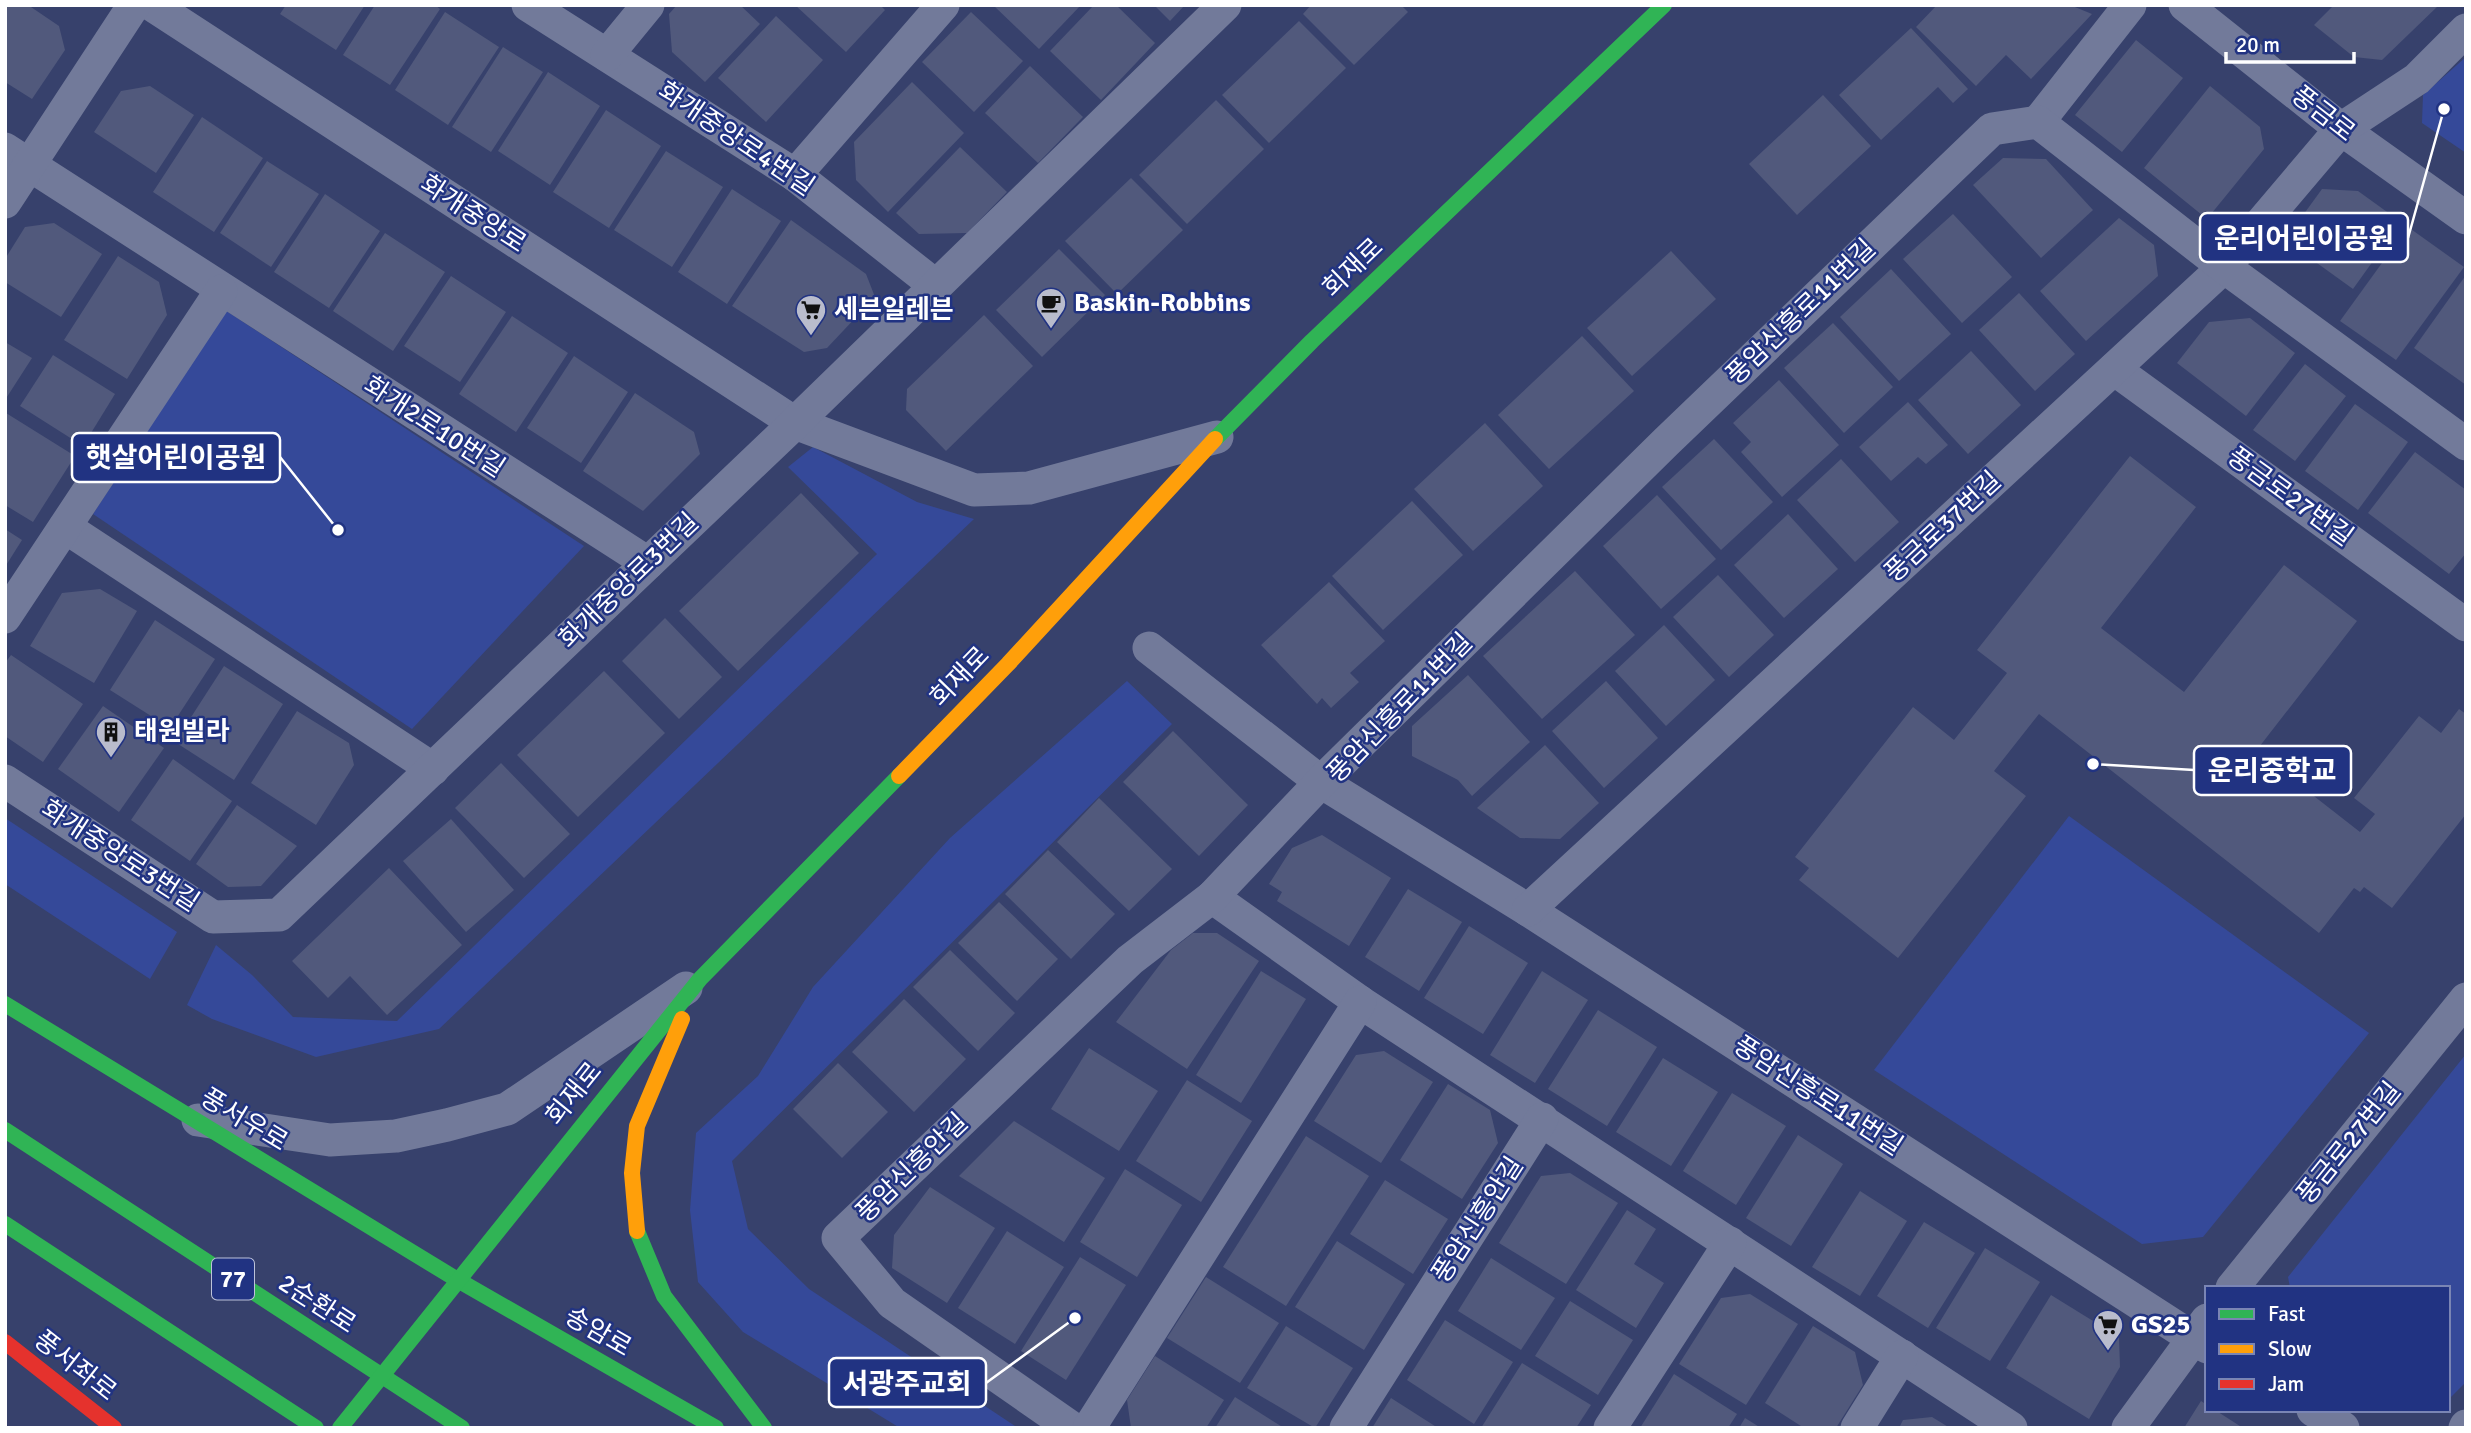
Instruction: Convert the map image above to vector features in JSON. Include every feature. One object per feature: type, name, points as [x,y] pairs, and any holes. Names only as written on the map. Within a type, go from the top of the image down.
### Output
[{"type":"main road","name":"회재로","points":[[340,1428],[456,1279],[700,979],[1008,663],[1217,438],[1312,341],[1664,5]]},
{"type":"main road","points":[[700,979],[637,1126],[632,1173],[637,1231],[664,1296],[764,1428]]},
{"type":"main road","name":"풍서우로","points":[[5,1004],[456,1279]]},
{"type":"main road","name":"2순환로","points":[[5,1130],[461,1428]]},
{"type":"main road","points":[[5,1224],[316,1428]]},
{"type":"main road","name":"송암로","points":[[456,1279],[710,1424]]},
{"type":"main road","name":"풍서좌로","points":[[5,1342],[114,1428]]},
{"type":"main road","points":[[676,1428],[710,1424]]},
{"type":"street","points":[[5,202],[17,157],[134,5]]},
{"type":"street","name":"화개중앙로","points":[[152,5],[795,423],[974,490],[1029,488],[1217,438]]},
{"type":"street","name":"화개중앙로4번길","points":[[528,5],[795,175],[936,286]]},
{"type":"street","points":[[607,55],[648,5]]},
{"type":"street","points":[[795,175],[943,5]]},
{"type":"street","points":[[795,423],[1225,5]]},
{"type":"street","points":[[2130,5],[2038,122],[2224,267],[2466,444]]},
{"type":"street","name":"풍금로","points":[[2185,5],[2341,129],[2466,218]]},
{"type":"street","name":"풍금로37번길","points":[[1528,910],[2224,267],[2341,129],[2417,79],[2466,30]]},
{"type":"street","name":"풍암신흥로11번길","points":[[2038,122],[1992,130],[1666,442],[1321,782],[2202,1335]]},
{"type":"street","name":"화개2로10번길","points":[[17,157],[648,563]]},
{"type":"street","points":[[5,617],[221,290]]},
{"type":"street","name":"풍금로27번길","points":[[2114,369],[2466,625]]},
{"type":"street","name":"화개중앙로3번길","points":[[5,781],[213,917],[279,915],[795,423]]},
{"type":"street","points":[[65,527],[433,769]]},
{"type":"street","points":[[1149,648],[1321,782]]},
{"type":"street","name":"풍암신흥안길","points":[[1072,1428],[892,1304],[838,1238],[1130,960],[1212,897],[1321,782]]},
{"type":"street","points":[[1212,897],[1360,1002],[2011,1428]]},
{"type":"street","points":[[195,1119],[330,1140],[396,1136],[471,1119],[507,1108],[700,979]]},
{"type":"street","name":"풍금로27번길","points":[[2234,1286],[2466,999]]},
{"type":"street","points":[[1089,1428],[1360,1002]]},
{"type":"street","name":"풍암신흥안길","points":[[1346,1428],[1542,1119]]},
{"type":"street","points":[[1610,1428],[1730,1243]]},
{"type":"street","points":[[2128,1428],[2202,1335]]},
{"type":"street","points":[[1857,1428],[1902,1356]]},
{"type":"street","points":[[2317,1412],[2343,1428]]},
{"type":"shaded area","points":[[2466,57],[2466,153],[2422,123],[2423,95]]},
{"type":"shaded area","points":[[225,310],[584,546],[412,729],[93,514]]},
{"type":"shaded area","points":[[813,447],[917,502],[974,519],[439,1029],[316,1057],[212,1019],[187,1005],[216,945],[252,975],[293,1017],[397,1021],[877,554],[788,467]]},
{"type":"shaded area","points":[[1127,681],[1172,724],[732,1161],[748,1229],[809,1289],[1018,1428],[900,1428],[743,1332],[698,1282],[690,1210],[696,1133],[758,1076],[813,987],[950,838]]},
{"type":"shaded area","points":[[2069,816],[2369,1033],[2203,1237],[2142,1244],[1874,1070]]},
{"type":"shaded area","points":[[5,818],[177,932],[150,979],[5,884]]},
{"type":"shaded area","points":[[2466,1054],[2466,1382],[2450,1398],[2450,1286],[2290,1286],[2288,1277]]},
{"type":"building","points":[[5,5],[28,5],[59,26],[65,50],[32,99],[5,82]]},
{"type":"building","points":[[286,5],[365,5],[336,50],[280,14]]},
{"type":"building","points":[[375,5],[435,5],[440,9],[390,85],[343,55]]},
{"type":"building","points":[[677,5],[740,5],[760,24],[705,82],[672,52],[669,14]]},
{"type":"building","points":[[795,5],[880,5],[885,10],[846,52]]},
{"type":"building","points":[[993,5],[1081,5],[1039,49]]},
{"type":"building","points":[[1094,5],[1116,5],[1155,43],[1101,100],[1050,51]]},
{"type":"building","points":[[1154,5],[1185,5],[1170,21]]},
{"type":"building","points":[[1311,5],[1401,5],[1408,12],[1354,65],[1303,14]]},
{"type":"building","points":[[1937,5],[2070,5],[2092,14],[2031,79],[2006,55],[1976,86],[1916,27]]},
{"type":"building","points":[[2334,5],[2439,5],[2382,60],[2354,57],[2314,25]]},
{"type":"building","points":[[445,12],[499,47],[448,125],[395,90]]},
{"type":"building","points":[[971,12],[1023,61],[974,112],[922,62]]},
{"type":"building","points":[[776,16],[823,60],[766,122],[718,78]]},
{"type":"building","points":[[1299,21],[1346,68],[1269,143],[1222,95]]},
{"type":"building","points":[[1911,28],[1968,89],[1953,103],[1938,87],[1881,140],[1839,95]]},
{"type":"building","points":[[2136,40],[2183,78],[2122,152],[2075,115]]},
{"type":"building","points":[[503,47],[543,72],[491,152],[452,127]]},
{"type":"building","points":[[1030,66],[1083,117],[1038,163],[985,113]]},
{"type":"building","points":[[548,72],[600,106],[550,185],[498,151]]},
{"type":"building","points":[[912,82],[964,133],[888,212],[856,180],[854,142]]},
{"type":"building","points":[[150,86],[194,115],[156,173],[94,132],[121,91]]},
{"type":"building","points":[[2210,86],[2260,127],[2264,149],[2207,219],[2144,168]]},
{"type":"building","points":[[1823,95],[1871,146],[1797,215],[1749,164]]},
{"type":"building","points":[[1216,100],[1264,149],[1187,224],[1139,175]]},
{"type":"building","points":[[606,110],[661,146],[609,228],[553,192]]},
{"type":"building","points":[[202,117],[263,158],[214,232],[153,192]]},
{"type":"building","points":[[960,147],[1007,192],[967,233],[919,234],[896,213]]},
{"type":"building","points":[[666,151],[723,187],[672,267],[614,230]]},
{"type":"building","points":[[2003,158],[2046,159],[2093,210],[2041,258],[1973,185]]},
{"type":"building","points":[[267,161],[319,194],[271,267],[220,233]]},
{"type":"building","points":[[1131,178],[1183,230],[1117,294],[1065,241]]},
{"type":"building","points":[[732,189],[781,221],[727,304],[678,272]]},
{"type":"building","points":[[2322,189],[2358,191],[2401,222],[2353,289],[2285,240]]},
{"type":"building","points":[[325,194],[380,231],[329,308],[274,272]]},
{"type":"building","points":[[1953,214],[2012,277],[1962,323],[1903,259]]},
{"type":"building","points":[[2119,218],[2154,245],[2158,276],[2086,341],[2040,291]]},
{"type":"building","points":[[791,220],[866,274],[875,297],[827,348],[804,352],[732,306]]},
{"type":"building","points":[[54,223],[102,254],[61,317],[5,282],[5,259],[25,227]]},
{"type":"building","points":[[2408,227],[2464,267],[2396,360],[2340,321]]},
{"type":"building","points":[[385,233],[445,272],[393,351],[333,311]]},
{"type":"building","points":[[1059,249],[1105,295],[1042,357],[996,310]]},
{"type":"building","points":[[1671,251],[1716,299],[1632,376],[1587,328]]},
{"type":"building","points":[[118,256],[159,282],[167,315],[127,379],[64,340]]},
{"type":"building","points":[[1891,269],[1951,334],[1899,381],[1840,317]]},
{"type":"building","points":[[2466,275],[2466,385],[2414,348]]},
{"type":"building","points":[[451,276],[506,312],[460,382],[404,346]]},
{"type":"building","points":[[2019,293],[2075,354],[2035,391],[1979,330]]},
{"type":"building","points":[[984,315],[1033,366],[946,451],[906,410],[907,389]]},
{"type":"building","points":[[512,316],[568,353],[516,432],[459,394]]},
{"type":"building","points":[[2250,318],[2295,353],[2246,416],[2177,363],[2209,322]]},
{"type":"building","points":[[1833,323],[1893,387],[1844,433],[1784,368]]},
{"type":"building","points":[[1582,336],[1634,391],[1549,469],[1498,415]]},
{"type":"building","points":[[5,342],[32,358],[5,400]]},
{"type":"building","points":[[1971,351],[2021,405],[1968,454],[1918,400]]},
{"type":"building","points":[[53,355],[115,394],[83,446],[20,406]]},
{"type":"building","points":[[574,356],[628,392],[581,463],[527,428]]},
{"type":"building","points":[[2305,364],[2346,396],[2295,461],[2253,430]]},
{"type":"building","points":[[1779,380],[1839,445],[1782,497],[1741,452],[1751,442],[1733,423]]},
{"type":"building","points":[[635,393],[694,432],[700,454],[643,511],[583,471]]},
{"type":"building","points":[[1908,402],[1948,445],[1926,464],[1918,457],[1891,481],[1859,447]]},
{"type":"building","points":[[2355,404],[2408,442],[2358,510],[2305,471]]},
{"type":"building","points":[[6,413],[75,456],[33,522],[5,505]]},
{"type":"building","points":[[1485,423],[1543,486],[1473,551],[1414,489]]},
{"type":"building","points":[[1714,439],[1773,502],[1721,550],[1662,487]]},
{"type":"building","points":[[2415,452],[2466,490],[2466,553],[2449,574],[2368,513]]},
{"type":"building","points":[[2130,456],[2196,507],[2101,628],[2184,692],[2284,565],[2357,621],[2256,751],[2360,832],[2375,814],[2354,798],[2419,716],[2441,733],[2459,709],[2466,714],[2466,814],[2392,908],[2364,887],[2360,892],[2354,888],[2319,933],[2039,714],[1994,771],[2026,796],[1898,958],[1799,880],[1809,868],[1795,857],[1913,707],[1954,740],[2007,673],[1977,650]]},
{"type":"building","points":[[1841,459],[1899,522],[1855,562],[1797,500]]},
{"type":"building","points":[[801,493],[859,553],[738,671],[679,611]]},
{"type":"building","points":[[1657,495],[1716,559],[1661,609],[1603,546]]},
{"type":"building","points":[[1412,501],[1463,555],[1383,630],[1332,576]]},
{"type":"building","points":[[1788,514],[1838,569],[1784,618],[1734,565]]},
{"type":"building","points":[[5,529],[22,540],[5,567]]},
{"type":"building","points":[[1575,571],[1635,635],[1542,719],[1483,656]]},
{"type":"building","points":[[1718,575],[1774,635],[1729,677],[1673,617]]},
{"type":"building","points":[[1329,582],[1385,641],[1350,673],[1359,682],[1331,708],[1322,698],[1317,704],[1261,645]]},
{"type":"building","points":[[100,589],[137,611],[94,683],[30,646],[62,593]]},
{"type":"building","points":[[665,618],[722,677],[679,719],[622,661]]},
{"type":"building","points":[[155,620],[215,659],[170,728],[110,690]]},
{"type":"building","points":[[1664,625],[1715,680],[1666,726],[1615,671]]},
{"type":"building","points":[[11,655],[83,704],[43,762],[5,736],[5,663]]},
{"type":"building","points":[[224,666],[283,704],[234,780],[175,742]]},
{"type":"building","points":[[604,671],[665,733],[578,817],[517,755]]},
{"type":"building","points":[[1468,675],[1530,742],[1472,796],[1458,780],[1412,756],[1412,726]]},
{"type":"building","points":[[1606,681],[1658,738],[1604,788],[1552,731]]},
{"type":"building","name":"태원빌라","points":[[103,706],[164,748],[119,812],[58,769]]},
{"type":"building","points":[[297,711],[349,743],[354,765],[316,825],[251,783]]},
{"type":"building","points":[[1173,731],[1248,805],[1199,856],[1123,782]]},
{"type":"building","points":[[1545,745],[1599,803],[1560,839],[1520,838],[1477,808]]},
{"type":"building","points":[[173,759],[232,801],[190,861],[131,820]]},
{"type":"building","points":[[501,763],[570,834],[524,878],[455,808]]},
{"type":"building","points":[[1099,798],[1172,869],[1129,911],[1057,842]]},
{"type":"building","points":[[237,805],[297,846],[261,886],[228,887],[196,864]]},
{"type":"building","points":[[451,819],[514,890],[466,932],[403,861]]},
{"type":"building","points":[[1322,835],[1391,878],[1349,946],[1277,901],[1282,892],[1269,884],[1292,848]]},
{"type":"building","points":[[1048,850],[1115,914],[1071,959],[1005,894]]},
{"type":"building","points":[[389,868],[462,945],[387,1015],[350,976],[328,998],[292,961]]},
{"type":"building","points":[[1408,889],[1462,922],[1419,991],[1365,957]]},
{"type":"building","points":[[999,902],[1058,959],[1017,1001],[958,943]]},
{"type":"building","points":[[1469,926],[1528,963],[1483,1034],[1424,998]]},
{"type":"building","points":[[1193,933],[1217,933],[1259,961],[1187,1069],[1116,1022],[1171,950]]},
{"type":"building","points":[[950,950],[1015,1013],[978,1051],[913,987]]},
{"type":"building","points":[[1261,971],[1306,999],[1241,1103],[1196,1075]]},
{"type":"building","points":[[1542,971],[1588,1000],[1535,1083],[1490,1055]]},
{"type":"building","points":[[904,999],[966,1059],[914,1112],[852,1052]]},
{"type":"building","points":[[1598,1010],[1657,1047],[1607,1126],[1548,1089]]},
{"type":"building","points":[[1089,1048],[1158,1091],[1119,1151],[1051,1109]]},
{"type":"building","points":[[1384,1051],[1433,1082],[1381,1163],[1314,1121],[1356,1055]]},
{"type":"building","points":[[1663,1058],[1718,1092],[1671,1166],[1616,1132]]},
{"type":"building","points":[[838,1063],[888,1112],[842,1158],[793,1109]]},
{"type":"building","points":[[1187,1080],[1252,1121],[1201,1202],[1136,1161]]},
{"type":"building","points":[[1448,1084],[1490,1110],[1498,1143],[1462,1199],[1400,1160]]},
{"type":"building","points":[[1732,1093],[1786,1126],[1736,1205],[1683,1171]]},
{"type":"building","points":[[1014,1121],[1105,1178],[1064,1242],[959,1176]]},
{"type":"building","points":[[1798,1135],[1843,1164],[1791,1246],[1746,1218]]},
{"type":"building","points":[[1306,1136],[1369,1176],[1286,1306],[1223,1267]]},
{"type":"building","points":[[1125,1169],[1182,1205],[1137,1277],[1080,1242]]},
{"type":"building","points":[[1570,1173],[1618,1203],[1566,1284],[1499,1243],[1541,1176]]},
{"type":"building","points":[[1385,1180],[1448,1219],[1413,1274],[1350,1234]]},
{"type":"building","points":[[930,1187],[995,1228],[947,1303],[892,1268],[894,1235]]},
{"type":"building","points":[[1860,1191],[1907,1221],[1860,1296],[1812,1267]]},
{"type":"building","points":[[1627,1210],[1656,1229],[1634,1264],[1664,1283],[1636,1328],[1576,1290]]},
{"type":"building","points":[[1924,1222],[1975,1253],[1928,1328],[1877,1296]]},
{"type":"building","points":[[1007,1231],[1064,1267],[1015,1344],[958,1308]]},
{"type":"building","points":[[1337,1241],[1405,1284],[1364,1350],[1295,1307]]},
{"type":"building","points":[[1985,1248],[2040,1282],[1990,1361],[1936,1328]]},
{"type":"building","points":[[1080,1257],[1126,1285],[1066,1380],[1021,1351]]},
{"type":"building","points":[[1491,1258],[1555,1298],[1521,1350],[1458,1311]]},
{"type":"building","points":[[1206,1277],[1279,1323],[1240,1383],[1167,1338]]},
{"type":"building","points":[[1750,1294],[1798,1324],[1746,1405],[1679,1364],[1721,1298]]},
{"type":"building","points":[[2051,1295],[2119,1337],[2120,1367],[2089,1419],[2006,1368]]},
{"type":"building","points":[[1570,1301],[1633,1340],[1598,1395],[1535,1356]]},
{"type":"building","points":[[1445,1320],[1513,1362],[1474,1424],[1407,1380]]},
{"type":"building","points":[[1286,1326],[1353,1368],[1315,1428],[1247,1388]]},
{"type":"building","points":[[1813,1326],[1855,1352],[1863,1385],[1836,1428],[1804,1428],[1765,1403]]},
{"type":"building","points":[[1155,1356],[1224,1400],[1206,1428],[1131,1428],[1127,1400]]},
{"type":"building","points":[[1522,1363],[1591,1405],[1576,1428],[1481,1428]]},
{"type":"building","points":[[1674,1374],[1737,1414],[1728,1428],[1640,1428]]},
{"type":"building","points":[[1235,1397],[1284,1428],[1215,1428]]},
{"type":"building","points":[[1391,1398],[1438,1428],[1372,1428]]},
{"type":"building","points":[[2201,1401],[2205,1404],[2205,1412],[2218,1412],[2243,1428],[2184,1428]]},
{"type":"building","points":[[1932,1417],[1950,1428],[1899,1428],[1903,1420]]},
{"type":"building","points":[[1745,1418],[1761,1428],[1739,1428]]},
{"type":"traffic: fast","points":[[1215,439],[1312,341],[1664,5]]},
{"type":"traffic: fast","points":[[340,1428],[700,979],[899,776]]},
{"type":"traffic: fast","points":[[5,1004],[456,1279],[716,1428]]},
{"type":"traffic: fast","points":[[5,1130],[462,1428]]},
{"type":"traffic: fast","points":[[5,1224],[316,1428]]},
{"type":"traffic: fast","points":[[637,1231],[664,1296],[764,1428]]},
{"type":"traffic: slow","points":[[899,776],[1008,664],[1215,439]]},
{"type":"traffic: slow","points":[[637,1231],[632,1173],[637,1126],[682,1019]]},
{"type":"traffic: jam","points":[[5,1342],[114,1428]]},
{"type":"place","name":"운리어린이공원","points":[[2444,109]]},
{"type":"place","name":"Baskin-Robbins","points":[[1051,330]]},
{"type":"place","name":"세븐일레븐","points":[[811,337]]},
{"type":"place","name":"햇살어린이공원","points":[[338,530]]},
{"type":"place","name":"태원빌라","points":[[111,759]]},
{"type":"place","name":"운리중학교","points":[[2093,764]]},
{"type":"place","name":"서광주교회","points":[[1075,1318]]},
{"type":"place","name":"GS25","points":[[2108,1352]]}]
